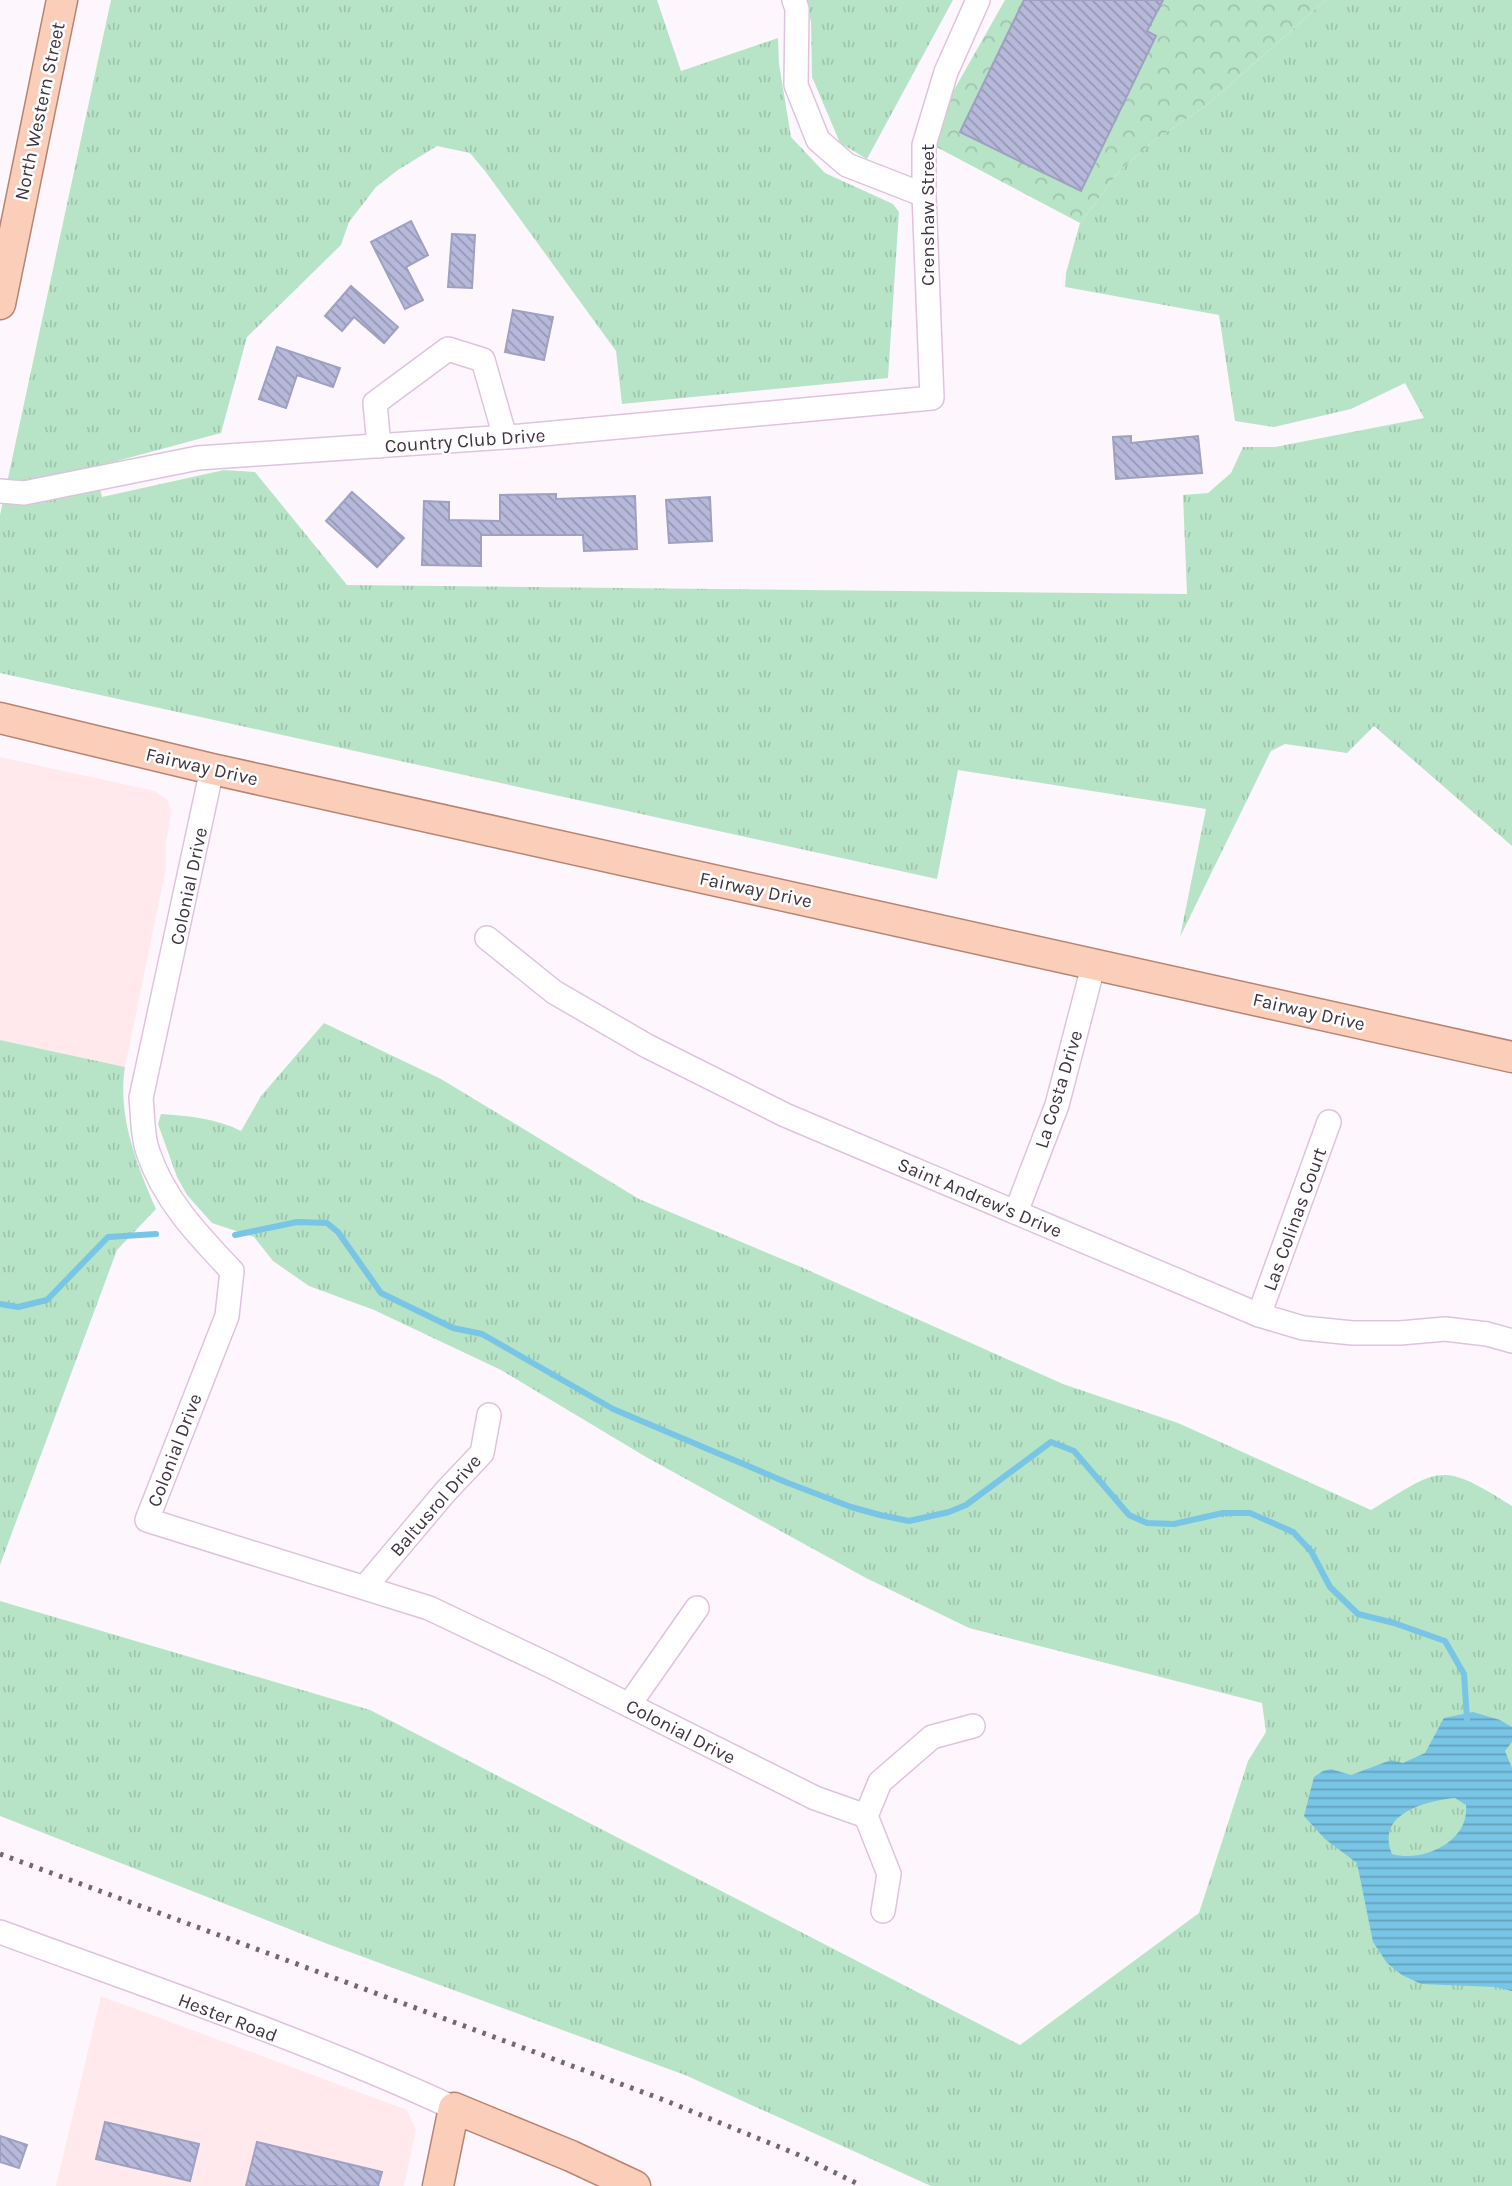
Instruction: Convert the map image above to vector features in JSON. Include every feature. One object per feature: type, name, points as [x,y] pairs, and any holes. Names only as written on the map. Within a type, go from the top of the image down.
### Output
[{"type":"main road","name":"North Western Street","points":[[0,304],[62,0]]},
{"type":"main road","name":"Fairway Drive","points":[[0,718],[212,769],[1512,1057]]},
{"type":"main road","points":[[438,2186],[454,2108]]},
{"type":"main road","name":"Hester Road","points":[[454,2108],[571,2156],[635,2186]]},
{"type":"street","points":[[793,0],[797,9],[796,85],[818,140],[847,165],[924,195]]},
{"type":"street","name":"Crenshaw Street","points":[[932,398],[924,145],[946,72],[978,0]]},
{"type":"street","points":[[379,446],[375,403],[448,349],[483,359],[505,437]]},
{"type":"street","name":"Country Club Drive","points":[[0,491],[24,493],[198,458],[505,437],[932,398]]},
{"type":"street","name":"Colonial Drive","points":[[212,769],[141,1098],[147,1150],[163,1187],[190,1227],[232,1271],[227,1315],[147,1520],[429,1608],[815,1798],[866,1816]]},
{"type":"street","name":"Saint Andrew's Drive","points":[[487,939],[554,992],[647,1046],[785,1115],[1259,1315],[1303,1328],[1399,1333],[1445,1329],[1487,1334],[1512,1341]]},
{"type":"street","name":"La Costa Drive","points":[[1016,1212],[1057,1105],[1094,963]]},
{"type":"street","name":"Las Colinas Court","points":[[1259,1315],[1329,1122]]},
{"type":"street","name":"Baltusrol Drive","points":[[365,1587],[446,1491],[482,1453],[489,1415]]},
{"type":"street","points":[[629,1705],[697,1608]]},
{"type":"street","points":[[883,1911],[889,1874],[866,1816],[880,1782],[932,1737],[973,1726]]},
{"type":"street","name":"Hester Road","points":[[0,1932],[239,2020],[402,2084],[454,2108]]},
{"type":"shaded area","points":[[0,757],[155,791],[168,800],[171,812],[166,842],[166,868],[125,1067],[0,1040]]},
{"type":"shaded area","points":[[101,1996],[407,2110],[416,2130],[404,2186],[56,2186]]},
{"type":"green space","points":[[111,0],[657,0],[681,71],[778,38],[779,64],[791,137],[825,173],[893,204],[899,212],[888,378],[622,404],[616,351],[470,153],[437,146],[376,187],[349,222],[341,245],[247,337],[221,433],[102,465],[96,471],[102,497],[224,470],[255,472],[347,585],[1187,594],[1183,495],[1208,493],[1231,473],[1243,447],[1275,447],[1424,418],[1405,383],[1351,409],[1274,427],[1235,421],[1219,315],[1065,287],[1066,273],[1080,223],[1120,170],[1155,140],[1207,105],[1326,0],[1512,0],[1512,846],[1374,726],[1347,753],[1285,744],[1271,751],[1180,937],[1206,809],[958,770],[937,879],[0,673],[0,515]]},
{"type":"green space","points":[[806,0],[953,0],[867,159],[840,143],[812,77],[811,22]]},
{"type":"green space","points":[[1005,0],[1326,0],[1207,105],[1155,140],[1120,170],[1080,223],[925,141]]},
{"type":"green space","points":[[324,1023],[441,1079],[639,1199],[801,1267],[1063,1384],[1178,1423],[1371,1510],[1413,1485],[1441,1475],[1455,1476],[1470,1482],[1512,1506],[1512,2186],[931,2186],[685,2075],[325,1943],[0,1816],[0,1601],[370,1710],[1020,2045],[1199,1913],[1248,1761],[1266,1732],[1262,1703],[969,1628],[866,1578],[646,1457],[501,1370],[374,1310],[309,1286],[273,1261],[254,1237],[212,1223],[187,1195],[177,1177],[158,1124],[161,1114],[212,1120],[241,1131],[261,1096]]},
{"type":"green space","points":[[0,1040],[125,1067],[124,1103],[130,1140],[156,1209],[117,1250],[0,1565]]},
{"type":"water","points":[[1473,1712],[1500,1720],[1512,1727],[1512,1742],[1505,1751],[1512,1768],[1512,1991],[1495,1987],[1421,1984],[1402,1975],[1387,1963],[1373,1942],[1357,1863],[1325,1839],[1304,1816],[1314,1777],[1331,1769],[1351,1775],[1391,1760],[1403,1763],[1425,1753],[1444,1718]],"holes":[[[1455,1798],[1466,1805],[1460,1830],[1442,1847],[1417,1855],[1392,1854],[1390,1829],[1406,1812],[1430,1802]]]},
{"type":"building","points":[[1024,0],[1163,0],[1147,31],[1156,36],[1081,191],[960,132]]},
{"type":"building","points":[[411,221],[428,255],[406,267],[423,300],[405,309],[371,242]]},
{"type":"building","points":[[452,234],[475,235],[472,288],[448,287]]},
{"type":"building","points":[[351,286],[398,327],[384,343],[354,317],[342,331],[325,316]]},
{"type":"building","points":[[513,310],[553,317],[544,360],[505,352]]},
{"type":"building","points":[[277,347],[340,368],[333,387],[297,375],[286,408],[259,399]]},
{"type":"building","points":[[1131,436],[1131,443],[1198,436],[1202,473],[1116,479],[1113,437]]},
{"type":"building","points":[[352,492],[404,538],[377,567],[326,521]]},
{"type":"building","points":[[556,494],[556,499],[635,496],[637,549],[584,551],[583,535],[481,535],[481,566],[422,565],[424,501],[449,502],[449,520],[500,521],[500,495]]},
{"type":"building","points":[[710,497],[712,541],[669,543],[666,500]]},
{"type":"building","points":[[105,2122],[199,2144],[190,2181],[96,2159]]},
{"type":"building","points":[[0,2136],[27,2145],[19,2168],[0,2162]]},
{"type":"building","points":[[257,2142],[382,2172],[378,2186],[246,2186]]},
{"type":"waterway","points":[[235,1235],[297,1222],[327,1223],[338,1232],[381,1293],[453,1328],[482,1334],[613,1409],[788,1483],[880,1515],[909,1521],[949,1512],[966,1505],[1051,1442],[1074,1451],[1129,1515],[1147,1523],[1174,1524],[1223,1513],[1250,1513],[1293,1532],[1311,1551],[1330,1587],[1358,1614],[1445,1641],[1464,1674],[1467,1719]]},
{"type":"waterway","points":[[0,1304],[18,1307],[47,1300],[108,1237],[156,1234]]},
{"type":"railway","points":[[0,1854],[664,2100],[799,2155],[862,2186]]}]
